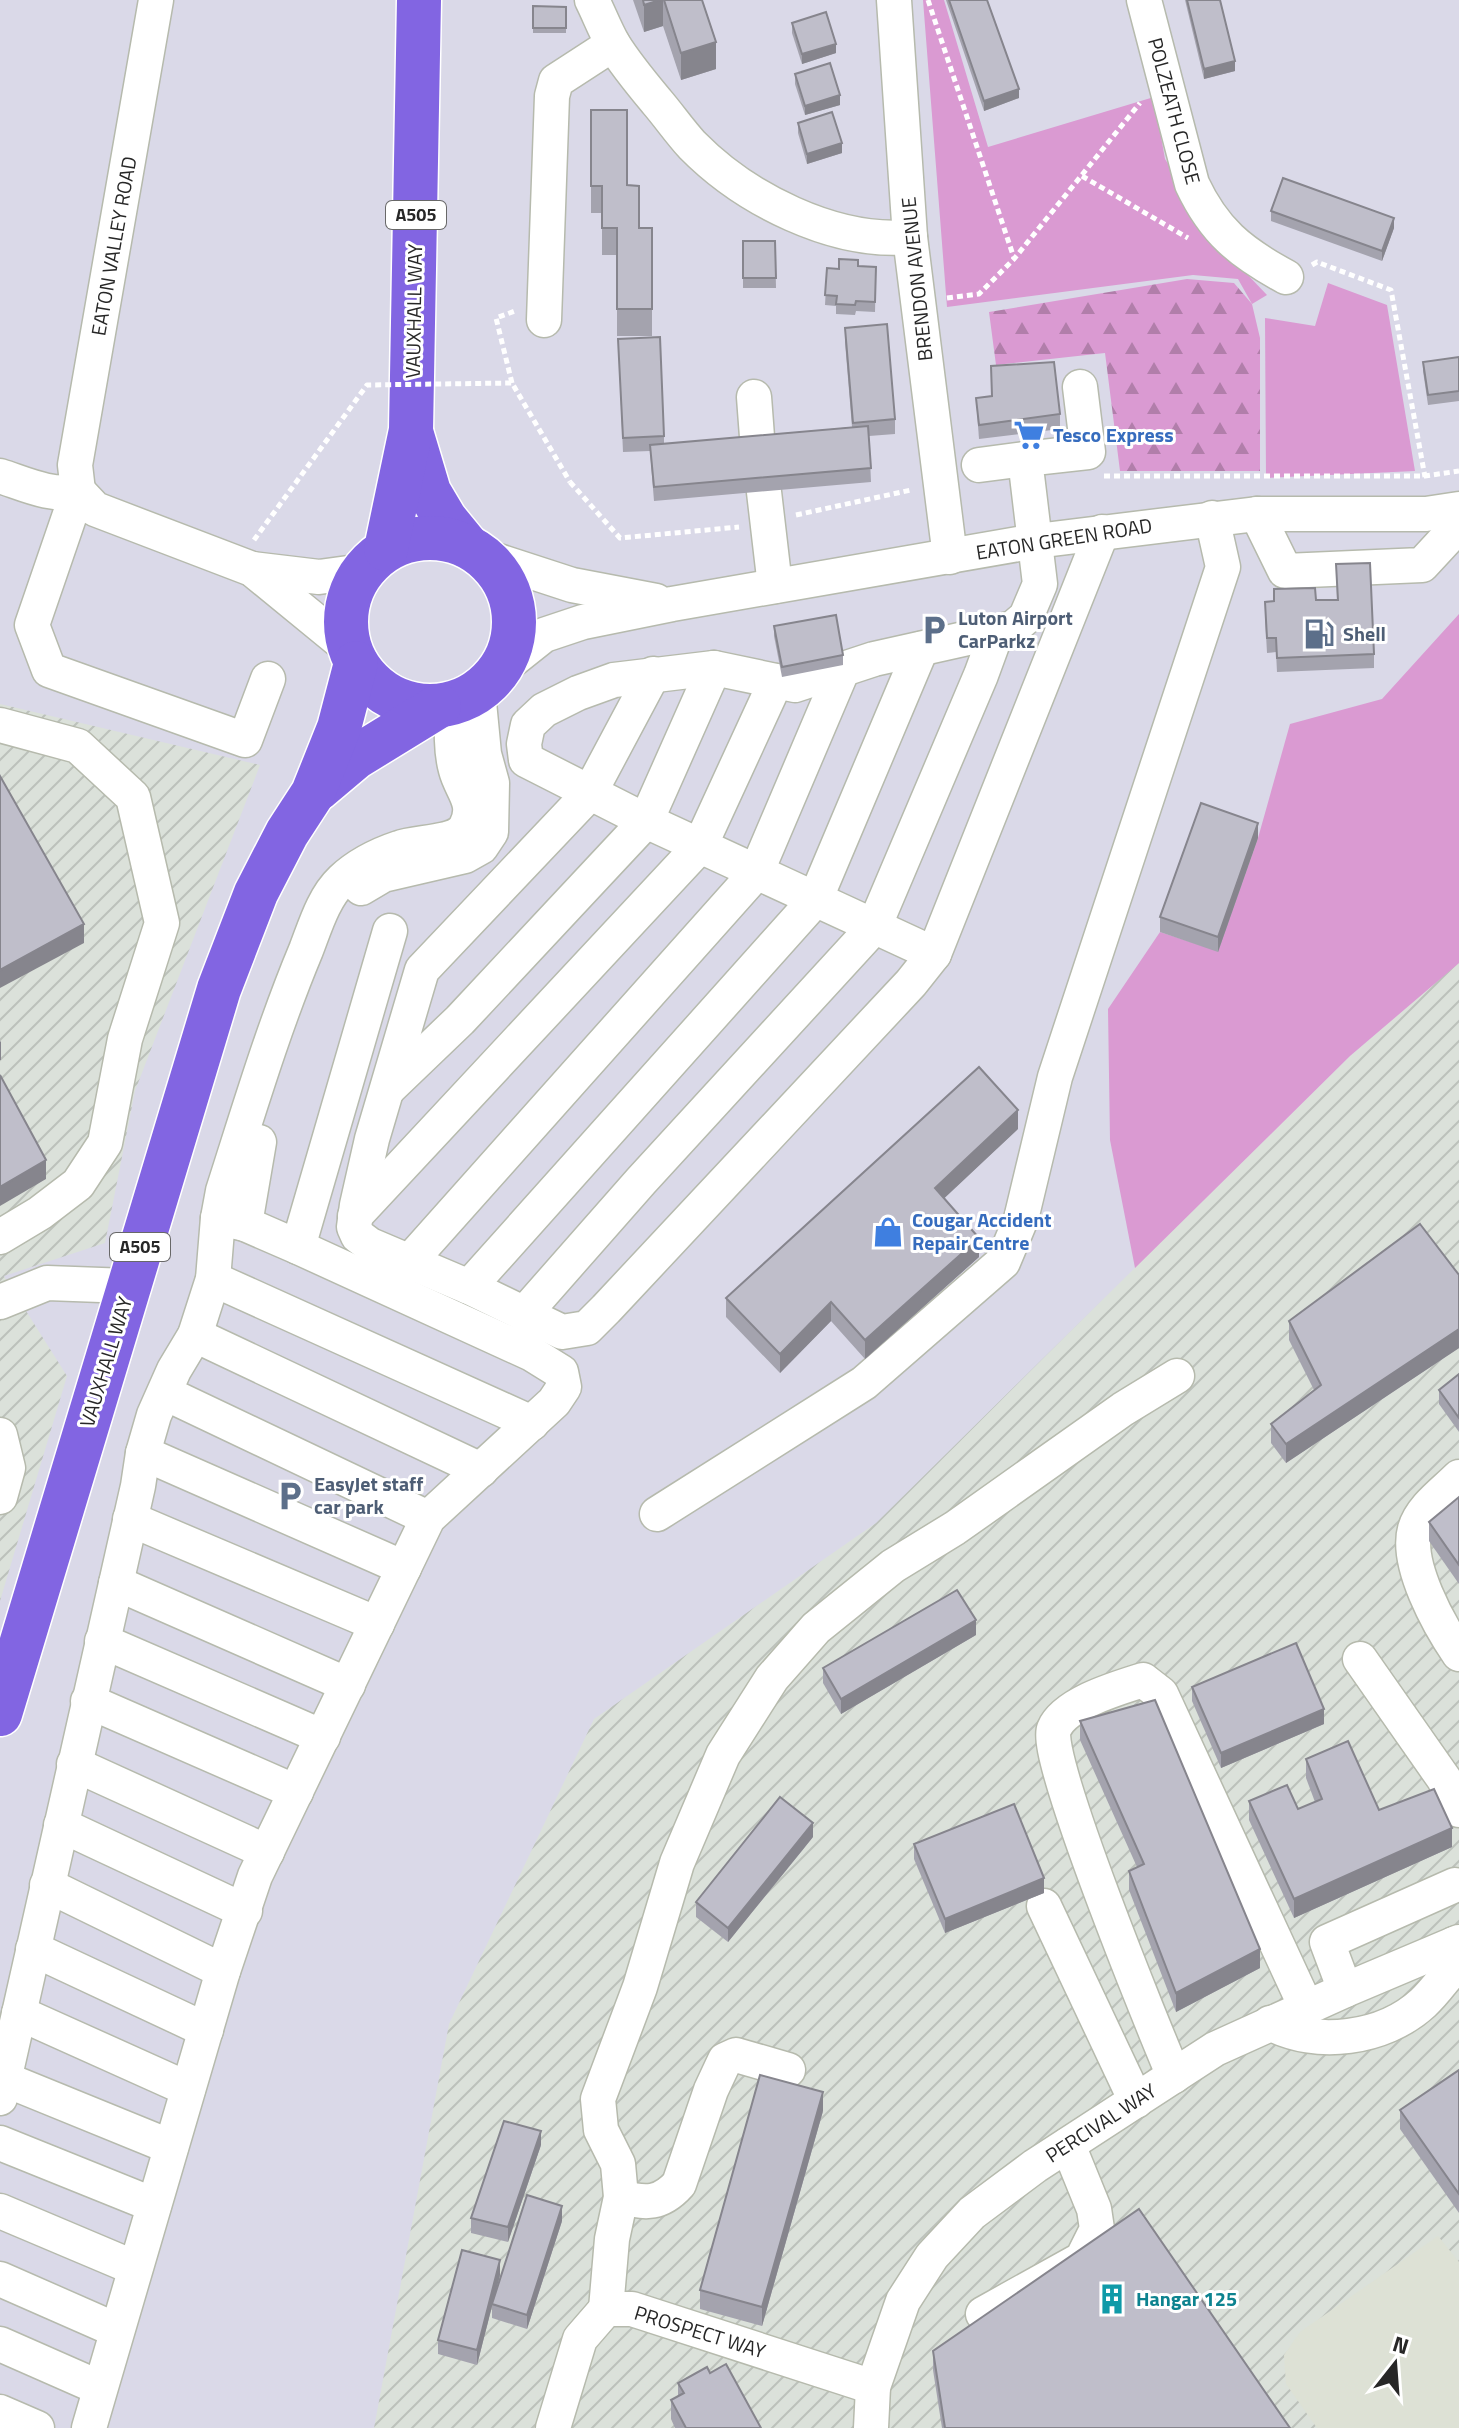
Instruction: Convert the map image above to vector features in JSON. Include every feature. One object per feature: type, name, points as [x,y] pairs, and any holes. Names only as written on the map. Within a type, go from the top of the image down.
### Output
[{"type":"main road","name":"VAUXHALL WAY","points":[[374,560],[411,430],[419,0]]},
{"type":"main road","name":"VAUXHALL WAY","points":[[411,430],[429,492],[445,519],[475,551]]},
{"type":"main road","points":[[419,538],[446,539],[475,551],[498,571],[510,592],[515,621],[511,649],[468,693],[416,706],[389,697],[367,679],[353,656],[346,630],[351,592],[374,560],[419,538]]},
{"type":"main road","name":"VAUXHALL WAY","points":[[0,1714],[219,989],[256,893],[287,833],[313,793],[339,728],[353,656]]},
{"type":"main road","name":"VAUXHALL WAY","points":[[313,793],[356,757],[468,693]]},
{"type":"street","name":"EATON VALLEY ROAD","points":[[156,0],[75,465],[78,491],[32,625],[49,670],[245,740],[268,679]]},
{"type":"street","points":[[592,0],[613,44],[693,145],[763,199],[841,232],[889,239],[910,237]]},
{"type":"street","name":"BRENDON AVENUE","points":[[894,0],[910,237],[950,557]]},
{"type":"street","name":"POLZEATH CLOSE","points":[[1144,0],[1192,184],[1203,208],[1219,231],[1254,259],[1286,277]]},
{"type":"street","points":[[544,320],[552,96],[556,81],[613,44]]},
{"type":"street","points":[[979,465],[1088,452],[1080,387]]},
{"type":"street","points":[[754,397],[758,450]]},
{"type":"street","points":[[934,954],[589,794],[526,760],[524,744],[528,725],[544,710],[614,680],[714,668],[795,685],[874,659],[1013,628],[1026,617],[1040,584],[1025,459]]},
{"type":"street","points":[[0,476],[49,492],[64,494],[78,491],[95,509],[253,554],[319,577],[374,560]]},
{"type":"street","points":[[764,492],[775,586]]},
{"type":"street","name":"EATON GREEN ROAD","points":[[468,693],[544,635],[583,622],[672,604],[1036,541],[1212,518],[1257,514],[1442,511]]},
{"type":"street","points":[[1257,514],[1285,571],[1422,565],[1459,525]]},
{"type":"street","points":[[657,1514],[864,1383],[1003,1262],[1021,1219],[1055,1077],[1223,567],[1212,518]]},
{"type":"street","points":[[653,674],[589,794],[422,970],[372,1139],[355,1216],[354,1227],[358,1236],[370,1245],[469,1287],[562,1332],[587,1328],[911,983],[934,954],[1102,532]]},
{"type":"street","name":"EATON GREEN ROAD","points":[[475,551],[572,585],[672,604]]},
{"type":"street","points":[[253,554],[353,656]]},
{"type":"street","points":[[524,1314],[641,1181],[874,927],[996,634]]},
{"type":"street","points":[[469,1287],[815,900],[921,649]]},
{"type":"street","points":[[387,1090],[460,1020],[646,821],[714,668]]},
{"type":"street","points":[[410,1261],[756,873],[842,671]]},
{"type":"street","points":[[355,1216],[700,846],[776,681]]},
{"type":"street","points":[[171,2147],[2,2089],[143,1453],[165,1393],[195,1335],[254,1160],[274,1085],[329,929],[359,890],[383,875],[465,856],[481,847],[491,832],[492,783],[468,693]]},
{"type":"street","points":[[0,725],[78,746],[133,797],[162,923],[125,1039],[105,1143],[78,1184],[40,1213],[0,1237]]},
{"type":"street","points":[[298,1247],[390,931]]},
{"type":"street","points":[[89,2428],[223,1971],[255,1876],[428,1518],[554,1402],[564,1387],[561,1372],[532,1354],[298,1247],[231,1221]]},
{"type":"street","points":[[213,1279],[532,1423]]},
{"type":"street","points":[[0,1302],[47,1283],[128,1286]]},
{"type":"street","points":[[195,1335],[481,1470]]},
{"type":"street","points":[[606,2309],[612,2239],[621,2197],[618,2164],[601,2130],[598,2099],[640,1987],[677,1863],[723,1755],[772,1678],[816,1628],[893,1566],[955,1528],[1123,1409],[1177,1376]]},
{"type":"street","points":[[165,1393],[428,1518]]},
{"type":"street","points":[[0,1435],[8,1468],[0,1497]]},
{"type":"street","points":[[143,1453],[404,1568]]},
{"type":"street","points":[[1459,1477],[1422,1514],[1413,1545],[1427,1599],[1459,1654]]},
{"type":"street","points":[[130,1519],[377,1624]]},
{"type":"street","points":[[116,1583],[348,1685]]},
{"type":"street","points":[[102,1641],[323,1737]]},
{"type":"street","points":[[1360,1659],[1444,1779],[1459,1810]]},
{"type":"street","points":[[1174,2076],[1147,2014],[1091,1865],[1055,1754],[1051,1733],[1057,1722],[1094,1696],[1143,1680],[1161,1694],[1306,2007]]},
{"type":"street","points":[[88,1701],[296,1792]]},
{"type":"street","points":[[74,1764],[267,1852]]},
{"type":"street","points":[[61,1825],[245,1911]]},
{"type":"street","points":[[47,1885],[223,1971]]},
{"type":"street","points":[[1345,1990],[1327,1942],[1455,1885]]},
{"type":"street","points":[[1044,1906],[1136,2101]]},
{"type":"street","points":[[1270,2023],[1288,2033],[1327,2038],[1383,2029],[1422,2004],[1456,1965],[1457,1943]]},
{"type":"street","name":"PERCIVAL WAY","points":[[871,2428],[873,2387],[903,2301],[932,2256],[972,2213],[1035,2166],[1215,2049],[1457,1943]]},
{"type":"street","points":[[33,1949],[206,2030]]},
{"type":"street","points":[[19,2013],[188,2089]]},
{"type":"street","points":[[621,2197],[638,2202],[655,2202],[669,2196],[679,2184],[711,2090],[725,2060],[736,2055],[788,2070]]},
{"type":"street","points":[[0,2143],[154,2205]]},
{"type":"street","points":[[983,2314],[1082,2259],[1097,2229],[1094,2209],[1068,2145]]},
{"type":"street","points":[[0,2211],[135,2268]]},
{"type":"street","points":[[0,2279],[116,2330]]},
{"type":"street","name":"PROSPECT WAY","points":[[555,2427],[580,2339],[606,2309],[632,2309],[873,2387]]},
{"type":"street","points":[[0,2344],[100,2388]]},
{"type":"street","points":[[0,2412],[37,2428]]},
{"type":"path","points":[[928,0],[1014,259]]},
{"type":"path","points":[[918,301],[979,294],[1014,259],[1163,75]]},
{"type":"path","points":[[1082,176],[1191,240]]},
{"type":"path","points":[[1286,277],[1317,262],[1391,290],[1427,491],[1442,511]]},
{"type":"path","points":[[496,318],[512,383],[570,482]]},
{"type":"path","points":[[253,554],[367,385],[512,383]]},
{"type":"shaded area","points":[[0,704],[260,765],[135,1091],[105,1243],[4,1276],[67,1376],[0,1601]]},
{"type":"shaded area","points":[[1459,962],[1459,2428],[374,2428],[449,2024],[594,1719],[876,1523],[1350,1056]]},
{"type":"shaded area","points":[[1438,2236],[1459,2262],[1459,2428],[1317,2428],[1286,2384],[1284,2355],[1300,2332]]},
{"type":"green space","points":[[923,0],[944,0],[988,147],[1154,97],[1165,159],[1222,248],[1267,295],[1252,304],[1238,279],[1193,275],[947,307]]},
{"type":"green space","points":[[1187,279],[1234,283],[1252,304],[1260,338],[1260,471],[1120,471],[1105,353],[996,365],[989,312]]},
{"type":"green space","points":[[1328,283],[1387,305],[1415,471],[1266,478],[1265,318],[1315,326]]},
{"type":"green space","points":[[1459,614],[1459,963],[1350,1056],[1135,1268],[1110,1140],[1108,1009],[1160,932],[1218,951],[1258,838],[1290,724],[1382,699]]},
{"type":"building","points":[[643,0],[660,0],[644,5]]},
{"type":"building","points":[[664,0],[702,0],[716,42],[681,53]]},
{"type":"building","points":[[949,0],[987,0],[1019,89],[984,101]]},
{"type":"building","points":[[1187,0],[1220,0],[1235,61],[1204,69]]},
{"type":"building","points":[[533,6],[566,7],[566,28],[533,28]]},
{"type":"building","points":[[826,12],[836,44],[802,54],[792,23]]},
{"type":"building","points":[[830,63],[840,95],[805,106],[795,74]]},
{"type":"building","points":[[591,110],[627,110],[627,185],[639,186],[639,228],[652,228],[652,309],[617,309],[617,228],[602,228],[602,186],[591,186]]},
{"type":"building","points":[[832,112],[842,143],[807,154],[798,123]]},
{"type":"building","points":[[1283,178],[1394,218],[1382,251],[1271,211]]},
{"type":"building","points":[[743,241],[775,241],[776,278],[743,278]]},
{"type":"building","points":[[839,259],[858,260],[858,266],[876,267],[875,302],[836,304],[837,296],[825,295],[827,268],[839,269]]},
{"type":"building","points":[[887,324],[895,419],[853,423],[845,328]]},
{"type":"building","points":[[660,337],[664,436],[623,438],[618,339]]},
{"type":"building","points":[[1459,357],[1459,391],[1428,395],[1423,362]]},
{"type":"building","points":[[1054,362],[1060,414],[979,425],[976,398],[992,396],[991,366]]},
{"type":"building","points":[[868,426],[871,468],[654,487],[650,445]]},
{"type":"building","name":"Shell","points":[[1370,563],[1374,654],[1277,658],[1276,638],[1267,638],[1265,602],[1274,601],[1274,589],[1315,588],[1316,600],[1338,600],[1336,564]]},
{"type":"building","points":[[836,615],[843,655],[782,667],[774,626]]},
{"type":"building","points":[[0,776],[84,924],[0,970]]},
{"type":"building","points":[[1201,803],[1258,823],[1218,937],[1160,917]]},
{"type":"building","name":"Cougar Accident Repair Centre","points":[[979,1067],[1018,1110],[935,1188],[979,1238],[865,1340],[831,1302],[780,1354],[726,1298]]},
{"type":"building","points":[[0,1075],[46,1160],[0,1187]]},
{"type":"building","points":[[1420,1224],[1459,1275],[1459,1329],[1286,1444],[1271,1424],[1321,1385],[1289,1321]]},
{"type":"building","points":[[1459,1374],[1459,1418],[1439,1390]]},
{"type":"building","points":[[1459,1497],[1459,1565],[1429,1522]]},
{"type":"building","points":[[957,1590],[976,1620],[841,1699],[823,1668]]},
{"type":"building","points":[[1296,1643],[1324,1709],[1221,1753],[1192,1687]]},
{"type":"building","points":[[1155,1700],[1260,1949],[1176,1993],[1129,1871],[1144,1864],[1080,1721]]},
{"type":"building","points":[[1348,1741],[1379,1810],[1434,1789],[1452,1828],[1294,1899],[1249,1801],[1287,1785],[1298,1809],[1322,1799],[1306,1759]]},
{"type":"building","points":[[780,1797],[813,1823],[728,1928],[696,1902]]},
{"type":"building","points":[[1014,1804],[1044,1878],[945,1919],[914,1844]]},
{"type":"building","points":[[1459,2070],[1459,2194],[1400,2110]]},
{"type":"building","points":[[760,2075],[823,2092],[762,2307],[700,2290]]},
{"type":"building","points":[[504,2121],[541,2131],[508,2227],[471,2218]]},
{"type":"building","points":[[527,2195],[562,2206],[527,2315],[492,2304]]},
{"type":"building","name":"Hangar 125","points":[[1139,2209],[1290,2428],[945,2428],[933,2351]]},
{"type":"building","points":[[462,2250],[500,2260],[477,2350],[438,2340]]},
{"type":"building","points":[[726,2364],[761,2428],[686,2428],[671,2400],[684,2393],[678,2383],[707,2367],[710,2373]]},
{"type":"place","name":"Tesco Express","points":[[1029,435]]},
{"type":"place","name":"Luton Airport CarParkz","points":[[934,630]]},
{"type":"place","name":"Shell","points":[[1319,634]]},
{"type":"place","name":"Cougar Accident Repair Centre","points":[[888,1232]]},
{"type":"place","name":"EasyJet staff car park","points":[[290,1496]]},
{"type":"place","name":"Hangar 125","points":[[1112,2299]]}]
